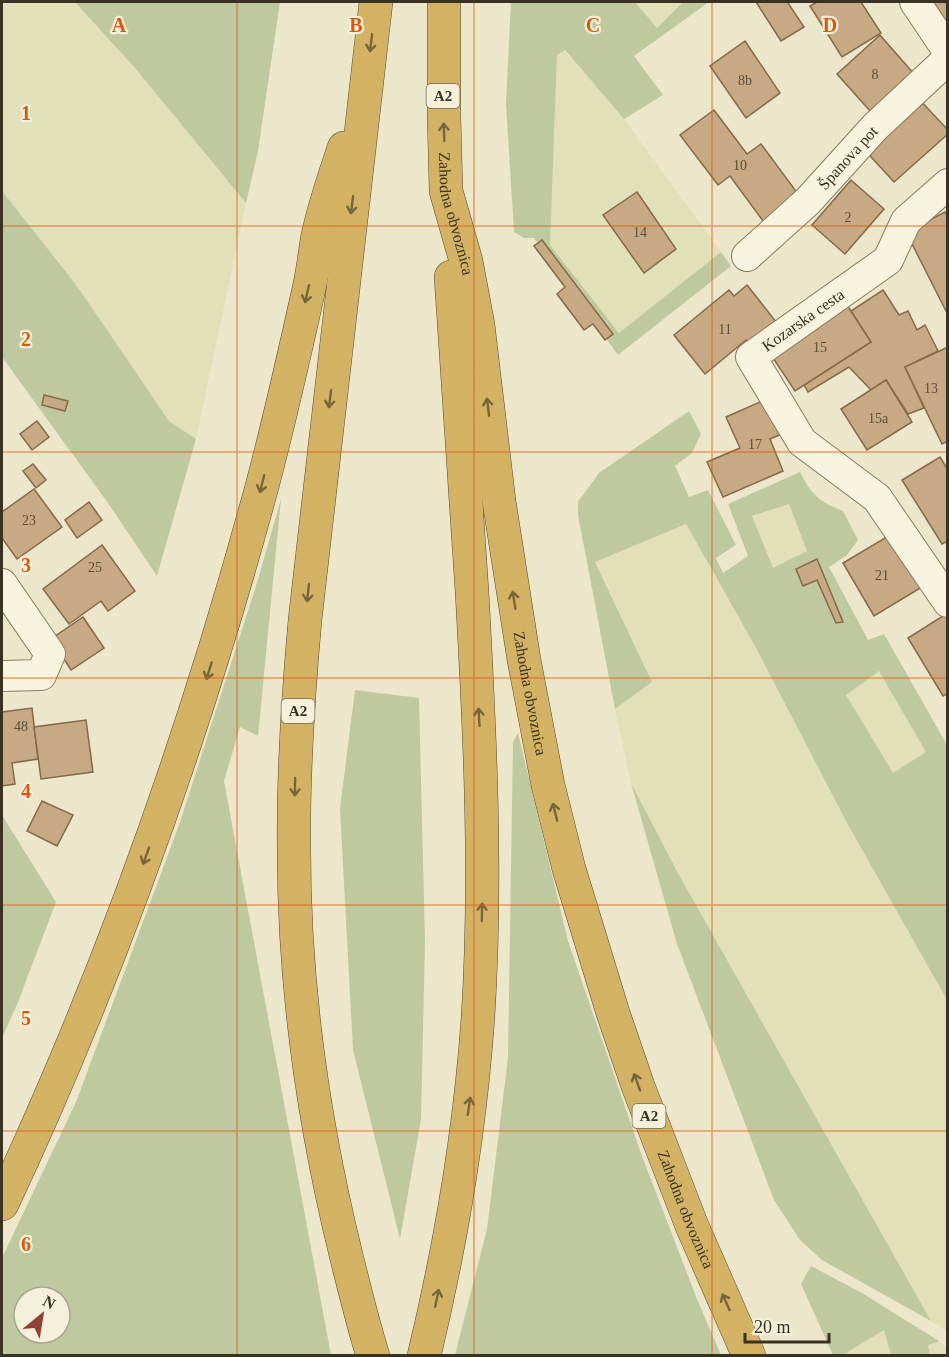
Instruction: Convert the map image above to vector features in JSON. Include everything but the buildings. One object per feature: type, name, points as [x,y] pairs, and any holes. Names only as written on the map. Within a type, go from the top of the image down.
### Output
[{"type":"highway","name":"A2","points":[[370,1345],[338,1224],[310,1080],[298,953],[294,852],[298,705],[305,620],[376,2]]},
{"type":"highway","name":"Zahodna obvoznica","points":[[444,2],[446,191],[466,261],[478,325],[498,501],[524,660],[548,784],[569,869],[638,1086],[692,1226],[749,1356]]},
{"type":"highway","points":[[2,1204],[33,1138],[92,999],[195,716],[240,564],[277,427],[318,237],[338,165],[366,84]]},
{"type":"highway","points":[[424,1356],[446,1255],[471,1093],[481,941],[483,863],[479,720],[446,191]]},
{"type":"street","points":[[915,2],[948,51]]},
{"type":"street","name":"Španova pot","points":[[747,256],[808,201],[875,127],[948,59]]},
{"type":"street","name":"Kozarska cesta","points":[[948,184],[906,221],[888,260],[751,357],[802,442],[877,498],[948,602]]},
{"type":"street","points":[[2,584],[50,654],[41,675],[2,676]]},
{"type":"green space","points":[[2,2],[75,2],[135,68],[246,203],[196,439],[169,421],[77,286],[2,191]]},
{"type":"green space","points":[[75,2],[280,2],[258,151],[246,203],[135,68]]},
{"type":"green space","points":[[511,2],[635,2],[657,28],[683,2],[709,2],[634,56],[663,95],[624,119],[565,50],[557,55],[550,245],[619,333],[721,252],[731,266],[618,355],[534,238],[524,238],[514,232],[506,104]]},
{"type":"green space","points":[[635,2],[683,2],[657,28]]},
{"type":"green space","points":[[564,50],[624,119],[721,252],[619,333],[550,245],[557,55]]},
{"type":"green space","points":[[2,191],[77,286],[169,421],[196,439],[157,576],[108,503],[2,357]]},
{"type":"green space","points":[[689,411],[701,434],[692,453],[675,466],[689,497],[708,490],[736,545],[716,558],[723,573],[748,556],[728,504],[800,472],[817,496],[827,504],[843,511],[858,540],[847,555],[829,567],[868,640],[884,634],[947,745],[947,1000],[847,823],[755,646],[686,524],[595,562],[652,682],[615,709],[578,515],[578,502],[599,473]],"holes":[[[789,504],[807,551],[773,568],[752,516]],[[879,671],[926,752],[893,773],[846,695]]]},
{"type":"green space","points":[[281,499],[258,736],[240,727],[224,781],[331,1355],[2,1355],[2,1258],[76,1102],[179,825],[256,586]]},
{"type":"green space","points":[[789,504],[807,551],[773,569],[752,516]]},
{"type":"green space","points":[[686,524],[755,646],[847,823],[947,1000],[948,1329],[945,1330],[931,1321],[679,875],[631,783],[615,709],[652,682],[595,561]]},
{"type":"green space","points":[[879,671],[927,752],[893,773],[845,694]]},
{"type":"green space","points":[[355,690],[419,698],[425,941],[421,1119],[400,1239],[353,1050],[340,809]]},
{"type":"green space","points":[[518,733],[568,941],[643,1159],[721,1355],[455,1355],[487,1229],[508,1058],[513,742]]},
{"type":"green space","points":[[631,783],[679,875],[931,1321],[822,1260],[800,1240],[774,1200],[677,944]]},
{"type":"green space","points":[[2,815],[56,902],[2,1038]]},
{"type":"green space","points":[[811,1266],[862,1293],[939,1341],[928,1345],[930,1355],[891,1355],[884,1330],[843,1355],[833,1355],[801,1284]]},
{"type":"green space","points":[[884,1330],[891,1355],[843,1355]]},
{"type":"green space","points":[[939,1341],[947,1348],[947,1355],[930,1355],[928,1344]]}]
